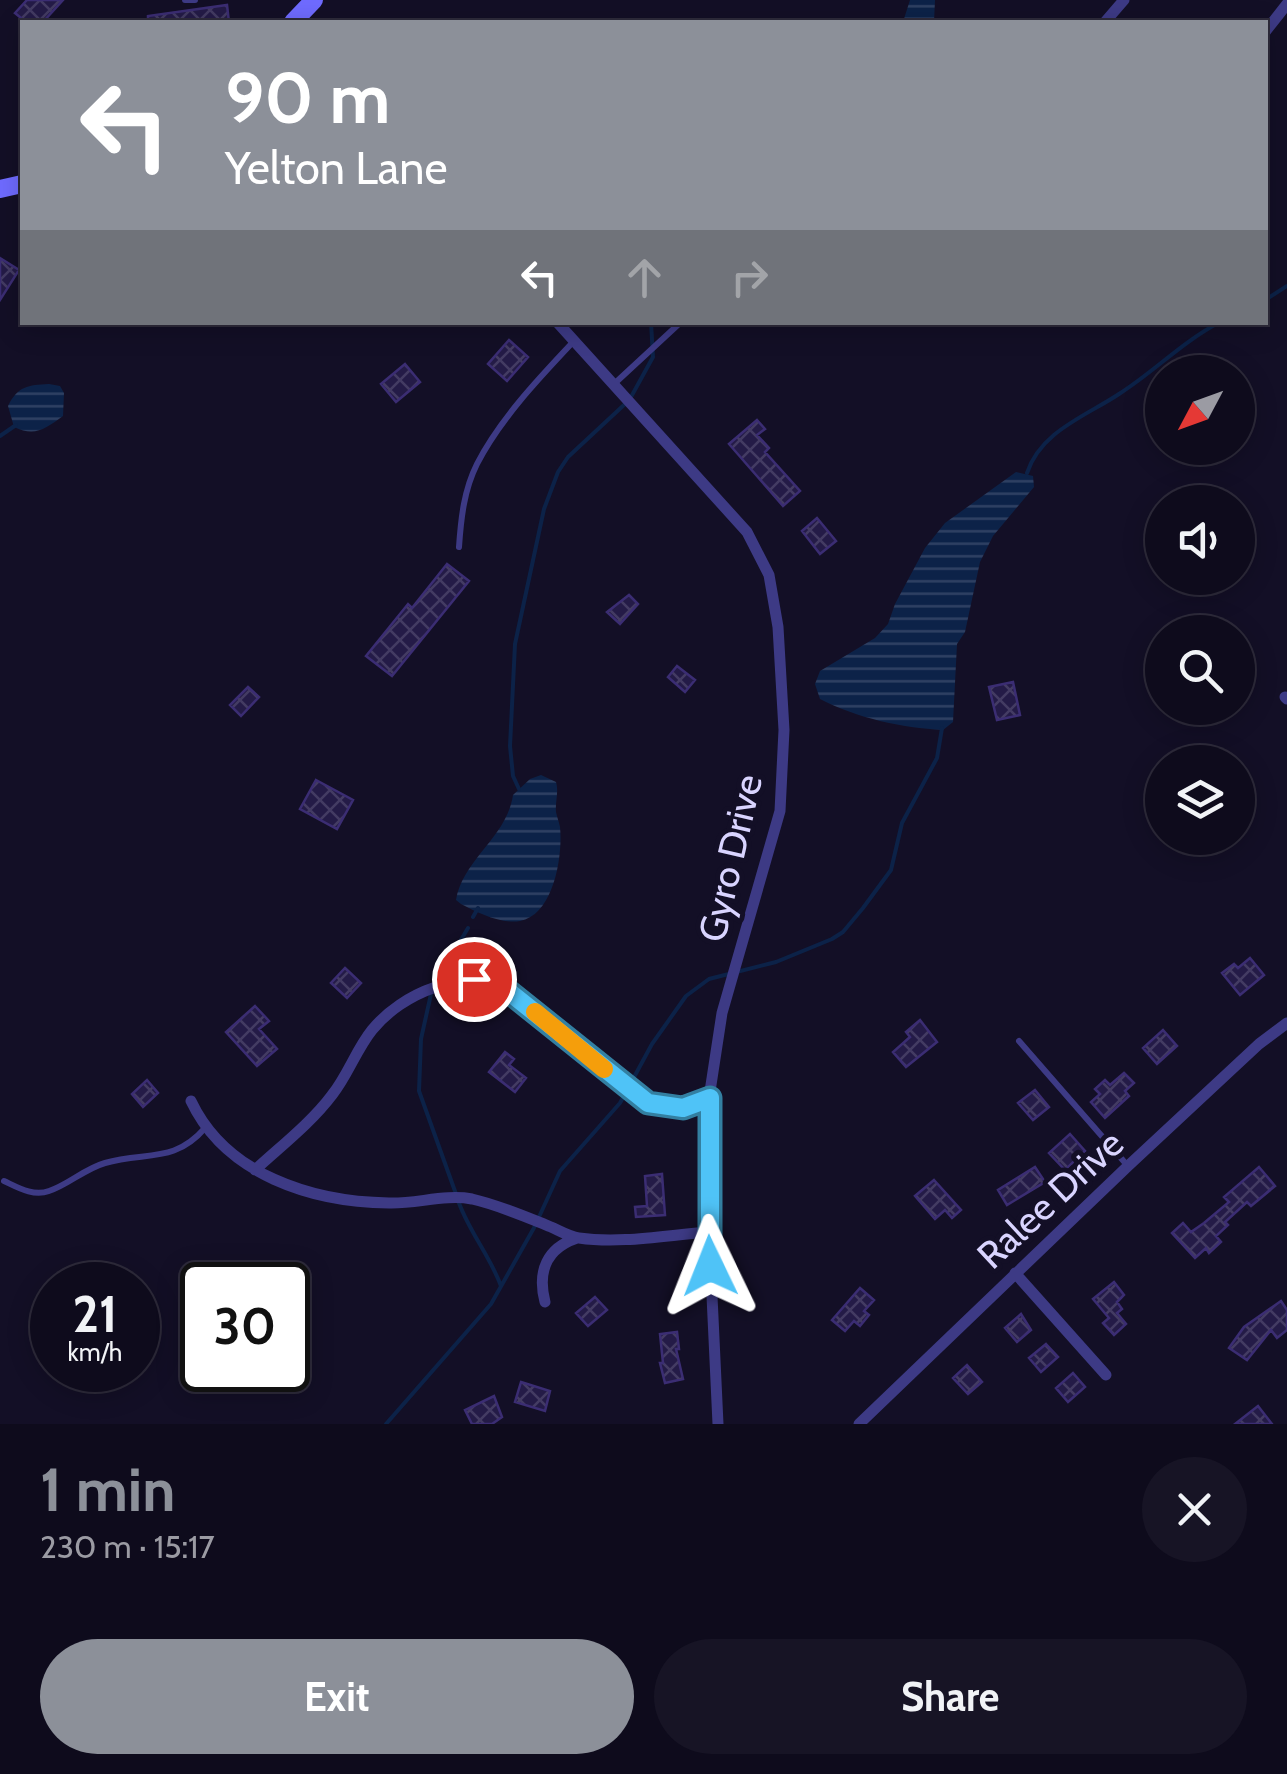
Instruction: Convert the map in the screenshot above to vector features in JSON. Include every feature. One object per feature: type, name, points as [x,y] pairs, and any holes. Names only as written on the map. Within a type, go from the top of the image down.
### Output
[{"type":"main road","points":[[295,20],[314,0]]},
{"type":"street","points":[[1107,20],[1124,0]]},
{"type":"street","points":[[1268,28],[1287,4]]},
{"type":"street","name":"Gyro Drive","points":[[560,325],[747,532],[769,575],[778,627],[784,730],[780,811],[722,1013],[710,1098],[709,1232],[718,1424]]},
{"type":"street","points":[[254,1170],[333,1094],[375,1026],[413,998],[463,980],[486,981],[508,991],[648,1103],[683,1108],[710,1098]]},
{"type":"street","name":"Ralee Drive","points":[[859,1424],[1128,1166],[1259,1044],[1287,1023]]},
{"type":"street","points":[[191,1101],[205,1128],[224,1149],[282,1183],[325,1197],[392,1204],[470,1198],[577,1238]]},
{"type":"street","points":[[546,1302],[541,1286],[544,1264],[561,1244],[577,1238],[709,1232]]},
{"type":"street","points":[[1015,1273],[1106,1375]]},
{"type":"lane","points":[[185,0],[195,0]]},
{"type":"lane","points":[[614,384],[677,325]]},
{"type":"lane","points":[[459,547],[462,506],[478,462],[512,414],[574,342]]},
{"type":"lane","points":[[1019,1041],[1128,1166]]},
{"type":"lane","points":[[4,1181],[34,1193],[49,1192],[104,1163],[174,1152],[192,1143],[205,1128]]},
{"type":"water","points":[[910,0],[935,0],[934,20],[904,20]]},
{"type":"water","points":[[29,386],[60,386],[64,393],[63,416],[40,430],[14,427],[8,406],[16,394]]},
{"type":"water","points":[[1016,472],[1033,476],[1034,487],[993,536],[980,562],[965,632],[957,644],[953,722],[943,730],[896,724],[864,717],[820,699],[815,684],[820,671],[875,638],[888,624],[925,548],[945,523]]},
{"type":"water","points":[[541,775],[556,782],[560,853],[554,882],[541,908],[532,916],[513,922],[461,904],[456,900],[460,885],[503,823],[513,795],[530,779]]},
{"type":"building","points":[[27,0],[63,0],[45,20],[24,20],[15,13]]},
{"type":"building","points":[[227,5],[229,20],[148,20],[148,16]]},
{"type":"building","points":[[0,258],[19,270],[0,300]]},
{"type":"building","points":[[509,340],[528,357],[507,381],[488,364]]},
{"type":"building","points":[[405,364],[420,382],[396,402],[381,384]]},
{"type":"building","points":[[757,420],[765,429],[757,435],[769,448],[765,452],[800,491],[783,506],[729,444]]},
{"type":"building","points":[[817,518],[836,541],[820,554],[802,531]]},
{"type":"building","points":[[447,564],[469,581],[392,676],[366,656]]},
{"type":"building","points":[[629,595],[638,604],[620,624],[607,612]]},
{"type":"building","points":[[677,666],[695,680],[685,692],[668,677]]},
{"type":"building","points":[[1013,682],[1020,715],[997,720],[989,687]]},
{"type":"building","points":[[248,687],[259,697],[241,716],[230,705]]},
{"type":"building","points":[[316,780],[353,800],[337,829],[300,809]]},
{"type":"building","points":[[1250,958],[1264,975],[1240,995],[1222,973],[1234,964],[1238,968]]},
{"type":"building","points":[[345,968],[361,983],[347,998],[331,983]]},
{"type":"building","points":[[255,1006],[269,1021],[259,1029],[277,1049],[257,1066],[226,1032]]},
{"type":"building","points":[[920,1020],[937,1042],[906,1067],[893,1052],[910,1037],[906,1032]]},
{"type":"building","points":[[1163,1030],[1177,1046],[1157,1064],[1143,1048]]},
{"type":"building","points":[[505,1052],[514,1059],[509,1065],[526,1078],[515,1092],[489,1072]]},
{"type":"building","points":[[1124,1073],[1134,1083],[1125,1091],[1129,1096],[1105,1118],[1091,1102],[1100,1094],[1095,1089],[1105,1080],[1110,1085]]},
{"type":"building","points":[[147,1080],[158,1093],[143,1107],[132,1094]]},
{"type":"building","points":[[1035,1090],[1049,1107],[1033,1120],[1018,1103]]},
{"type":"building","points":[[1070,1134],[1085,1151],[1065,1170],[1049,1153]]},
{"type":"building","points":[[1035,1167],[1045,1182],[1007,1205],[998,1190]]},
{"type":"building","points":[[1259,1167],[1275,1186],[1251,1206],[1247,1202],[1225,1222],[1228,1225],[1216,1236],[1221,1242],[1209,1253],[1206,1248],[1195,1258],[1172,1233],[1183,1223],[1191,1232],[1204,1223],[1229,1202],[1224,1197]]},
{"type":"building","points":[[662,1174],[665,1215],[636,1217],[635,1207],[647,1206],[645,1176]]},
{"type":"building","points":[[934,1180],[961,1210],[952,1218],[945,1210],[935,1219],[915,1196]]},
{"type":"building","points":[[1114,1282],[1124,1295],[1117,1302],[1122,1309],[1117,1313],[1126,1324],[1114,1335],[1103,1323],[1109,1318],[1093,1299]]},
{"type":"building","points":[[860,1288],[874,1300],[864,1311],[869,1315],[860,1326],[854,1321],[845,1331],[832,1320]]},
{"type":"building","points":[[595,1297],[607,1310],[588,1326],[576,1313]]},
{"type":"building","points":[[1281,1301],[1287,1310],[1287,1330],[1277,1338],[1271,1330],[1247,1360],[1229,1348],[1244,1327]]},
{"type":"building","points":[[1021,1314],[1031,1330],[1017,1342],[1005,1328]]},
{"type":"building","points":[[677,1332],[676,1349],[683,1379],[665,1383],[660,1334]]},
{"type":"building","points":[[1046,1344],[1058,1357],[1041,1372],[1029,1358]]},
{"type":"building","points":[[967,1365],[982,1382],[968,1394],[953,1378]]},
{"type":"building","points":[[1073,1373],[1085,1387],[1068,1402],[1056,1388]]},
{"type":"building","points":[[521,1382],[550,1391],[545,1411],[515,1402]]},
{"type":"building","points":[[494,1396],[502,1417],[492,1424],[472,1424],[465,1410]]},
{"type":"building","points":[[1258,1406],[1272,1424],[1235,1424]]},
{"type":"waterway","points":[[1268,298],[1287,286]]},
{"type":"waterway","points":[[631,397],[653,357],[651,325]]},
{"type":"waterway","points":[[1027,473],[1054,435],[1215,325]]},
{"type":"waterway","points":[[519,789],[513,776],[510,746],[515,644],[544,509],[568,457],[625,404]]},
{"type":"waterway","points":[[0,436],[16,425]]},
{"type":"waterway","points":[[539,1217],[560,1171],[620,1103],[652,1044],[686,996],[709,979],[776,962],[832,939],[863,908],[891,870],[902,823],[937,758],[942,728]]},
{"type":"waterway","points":[[473,917],[478,908]]},
{"type":"waterway","points":[[435,984],[468,928]]},
{"type":"waterway","points":[[431,994],[421,1039],[419,1091],[456,1194]]},
{"type":"waterway","points":[[459,1203],[501,1286]]},
{"type":"waterway","points":[[386,1424],[491,1304],[535,1226]]},
{"type":"slow traffic","points":[[535,1012],[604,1069]]},
{"type":"route","points":[[474,979],[508,991],[648,1103],[683,1108],[710,1098],[710,1266]]}]
